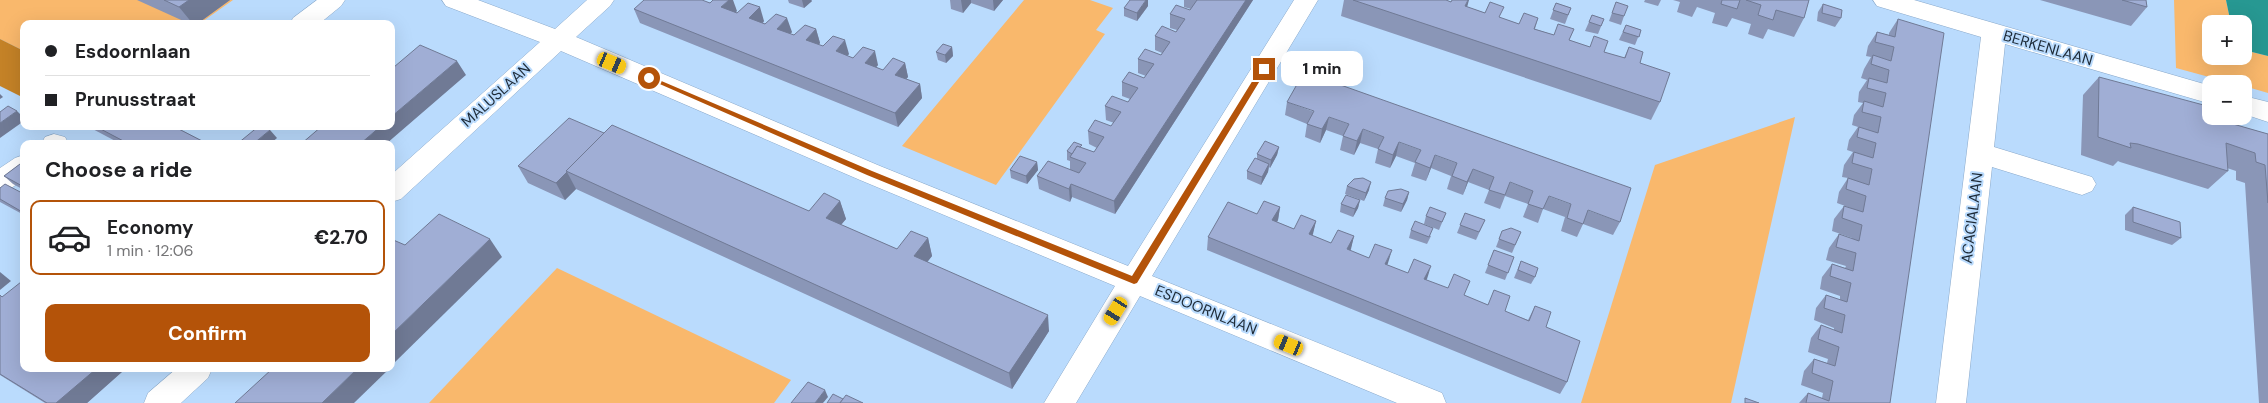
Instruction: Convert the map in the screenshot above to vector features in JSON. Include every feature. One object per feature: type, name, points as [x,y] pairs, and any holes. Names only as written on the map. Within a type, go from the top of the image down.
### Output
[{"type":"street","points":[[307,20],[333,0]]},
{"type":"street","name":"ESDOORNLAAN","points":[[454,0],[557,39],[870,173],[1430,403]]},
{"type":"street","name":"MALUSLAAN","points":[[395,187],[602,0]]},
{"type":"street","points":[[1060,403],[1306,0]]},
{"type":"street","name":"BERKENLAAN","points":[[1886,0],[2202,92]]},
{"type":"street","name":"ACACIALAAN","points":[[1950,403],[1994,32]]},
{"type":"street","points":[[2252,107],[2268,112]]},
{"type":"street","points":[[1980,153],[2082,184]]},
{"type":"street","points":[[0,182],[20,168]]},
{"type":"street","points":[[159,403],[194,372]]},
{"type":"shaded area","points":[[0,0],[233,0],[205,20],[20,20],[20,49],[0,39]]},
{"type":"shaded area","points":[[1024,0],[1090,0],[1113,8],[1096,30],[1105,34],[996,185],[902,146]]},
{"type":"shaded area","points":[[2174,0],[2226,0],[2229,15],[2202,15],[2202,65],[2252,65],[2252,52],[2268,56],[2268,93],[2252,88],[2252,75],[2202,75],[2176,68]]},
{"type":"shaded area","points":[[2226,0],[2268,0],[2268,56],[2252,52],[2252,15],[2229,15]]},
{"type":"shaded area","points":[[0,39],[20,49],[20,96],[0,86]]},
{"type":"shaded area","points":[[1795,117],[1731,403],[1581,403],[1655,165]]},
{"type":"shaded area","points":[[557,268],[791,380],[774,403],[429,403]]},
{"type":"building","points":[[164,0],[189,0],[179,7]]},
{"type":"building","points":[[644,0],[702,0],[710,3],[713,0],[729,0],[721,7],[737,13],[748,3],[760,7],[749,18],[765,24],[776,14],[787,18],[777,29],[794,35],[805,25],[816,29],[806,40],[823,46],[833,36],[845,40],[836,51],[853,58],[863,47],[875,51],[865,63],[883,70],[893,58],[905,63],[895,75],[920,84],[895,113],[634,9]]},
{"type":"building","points":[[1130,0],[1146,0],[1137,13],[1124,8]]},
{"type":"building","points":[[1197,0],[1246,0],[1114,201],[1071,184],[1069,189],[1037,176],[1048,161],[1079,173],[1086,163],[1070,157],[1077,146],[1094,152],[1104,137],[1088,131],[1095,120],[1111,126],[1121,112],[1105,106],[1112,96],[1128,102],[1138,88],[1122,82],[1129,72],[1144,78],[1154,64],[1138,59],[1145,49],[1161,55],[1170,42],[1155,36],[1162,26],[1176,32],[1185,19],[1170,14],[1176,5],[1190,10]]},
{"type":"building","points":[[1353,0],[1446,0],[1451,2],[1452,0],[1468,0],[1465,6],[1485,13],[1490,2],[1504,7],[1499,17],[1519,24],[1524,13],[1538,18],[1534,29],[1554,35],[1558,24],[1574,29],[1569,40],[1590,47],[1594,36],[1608,41],[1604,52],[1625,58],[1629,47],[1643,52],[1640,63],[1670,73],[1660,102]]},
{"type":"building","points":[[1722,0],[1740,0],[1737,9],[1721,4]]},
{"type":"building","points":[[1746,0],[1809,0],[1804,18],[1776,10],[1773,20],[1758,15],[1761,5]]},
{"type":"building","points":[[2122,0],[2146,0],[2147,7]]},
{"type":"building","points":[[1616,2],[1628,6],[1624,16],[1612,13]]},
{"type":"building","points":[[1556,3],[1571,8],[1568,15],[1553,10]]},
{"type":"building","points":[[1823,4],[1842,10],[1841,18],[1822,13]]},
{"type":"building","points":[[1592,15],[1604,19],[1601,26],[1589,22]]},
{"type":"building","points":[[1898,19],[1944,33],[1890,403],[1806,403],[1808,393],[1829,401],[1833,381],[1812,373],[1814,359],[1835,366],[1839,347],[1818,339],[1821,325],[1842,333],[1845,315],[1824,308],[1826,295],[1847,302],[1851,283],[1830,276],[1832,264],[1853,271],[1856,253],[1836,247],[1839,234],[1859,241],[1862,225],[1842,218],[1844,206],[1863,212],[1866,196],[1846,189],[1848,178],[1869,185],[1872,169],[1852,163],[1854,152],[1873,158],[1876,143],[1857,137],[1859,127],[1878,133],[1881,117],[1862,112],[1864,101],[1883,107],[1886,93],[1867,88],[1869,78],[1887,83],[1889,70],[1871,64],[1873,55],[1891,61],[1894,47],[1875,42],[1877,32],[1895,37]]},
{"type":"building","points":[[1626,25],[1641,30],[1639,37],[1623,32]]},
{"type":"building","points":[[943,44],[952,47],[945,55],[936,52]]},
{"type":"building","points":[[420,45],[457,61],[395,114],[395,66]]},
{"type":"building","points":[[1304,72],[1631,188],[1620,222],[1588,210],[1583,224],[1567,218],[1571,204],[1549,196],[1543,209],[1528,204],[1533,191],[1510,182],[1505,195],[1489,190],[1494,177],[1473,169],[1467,182],[1452,176],[1457,163],[1435,155],[1430,168],[1415,162],[1421,150],[1399,142],[1393,155],[1378,149],[1384,137],[1363,129],[1357,141],[1343,136],[1349,124],[1329,117],[1322,129],[1307,124],[1314,111],[1287,102]]},
{"type":"building","points":[[2099,77],[2202,105],[2202,125],[2236,125],[2268,134],[2268,203],[2265,165],[2256,162],[2255,153],[2226,143],[2228,171],[2138,144],[2130,143],[2131,148],[2098,137]]},
{"type":"building","points":[[8,106],[17,111],[0,123],[0,112]]},
{"type":"building","points":[[569,118],[604,133],[556,183],[518,166]]},
{"type":"building","points":[[612,125],[809,211],[824,193],[840,201],[826,218],[897,249],[911,231],[928,238],[914,256],[1048,315],[1009,373],[566,171]]},
{"type":"building","points":[[103,130],[181,130],[200,140],[121,140]]},
{"type":"building","points":[[254,130],[270,130],[258,140],[242,140]]},
{"type":"building","points":[[317,130],[376,130],[365,140],[306,140]]},
{"type":"building","points":[[1265,141],[1279,147],[1271,160],[1257,154]]},
{"type":"building","points":[[1074,142],[1082,145],[1080,147],[1077,146],[1072,154],[1067,151]]},
{"type":"building","points":[[1020,156],[1037,162],[1026,176],[1010,170]]},
{"type":"building","points":[[1255,158],[1269,164],[1262,177],[1247,171]]},
{"type":"building","points":[[20,164],[20,185],[4,176]]},
{"type":"building","points":[[1363,178],[1371,182],[1366,193],[1347,186],[1354,179]]},
{"type":"building","points":[[5,184],[20,192],[20,211],[0,199],[0,188]]},
{"type":"building","points":[[1401,189],[1409,192],[1403,204],[1385,198],[1388,191]]},
{"type":"building","points":[[1346,195],[1360,200],[1355,209],[1341,204]]},
{"type":"building","points":[[1264,201],[1280,207],[1272,220],[1294,229],[1301,215],[1316,221],[1309,234],[1331,243],[1338,230],[1354,236],[1347,249],[1369,258],[1375,244],[1392,250],[1385,264],[1408,273],[1414,259],[1431,266],[1424,279],[1448,288],[1454,274],[1470,281],[1464,295],[1488,305],[1494,290],[1510,296],[1505,311],[1529,321],[1535,306],[1551,312],[1546,327],[1580,341],[1567,382],[1208,237],[1228,202],[1257,214]]},
{"type":"building","points":[[1430,207],[1446,213],[1442,222],[1426,216]]},
{"type":"building","points":[[2133,207],[2180,222],[2181,238],[2133,222]]},
{"type":"building","points":[[1465,213],[1485,220],[1479,232],[1460,225]]},
{"type":"building","points":[[439,214],[490,239],[395,331],[395,241],[405,245]]},
{"type":"building","points":[[1415,221],[1433,228],[1429,237],[1411,230]]},
{"type":"building","points":[[1511,228],[1521,232],[1515,245],[1499,239],[1502,231]]},
{"type":"building","points":[[1494,250],[1514,257],[1508,273],[1488,265]]},
{"type":"building","points":[[1521,261],[1538,268],[1535,277],[1518,270]]},
{"type":"building","points":[[20,283],[20,372],[92,372],[56,403],[47,403],[0,374],[0,295],[2,297]]},
{"type":"building","points":[[269,372],[354,372],[322,403],[235,403]]},
{"type":"building","points":[[808,382],[825,390],[815,403],[791,403]]},
{"type":"building","points":[[833,394],[843,399],[840,403],[827,403]]},
{"type":"building","points":[[846,395],[863,403],[840,403]]},
{"type":"building","points":[[1745,398],[1759,403],[1745,403]]},
{"type":"route","points":[[649,78],[870,173],[1134,280],[1264,69]]}]
